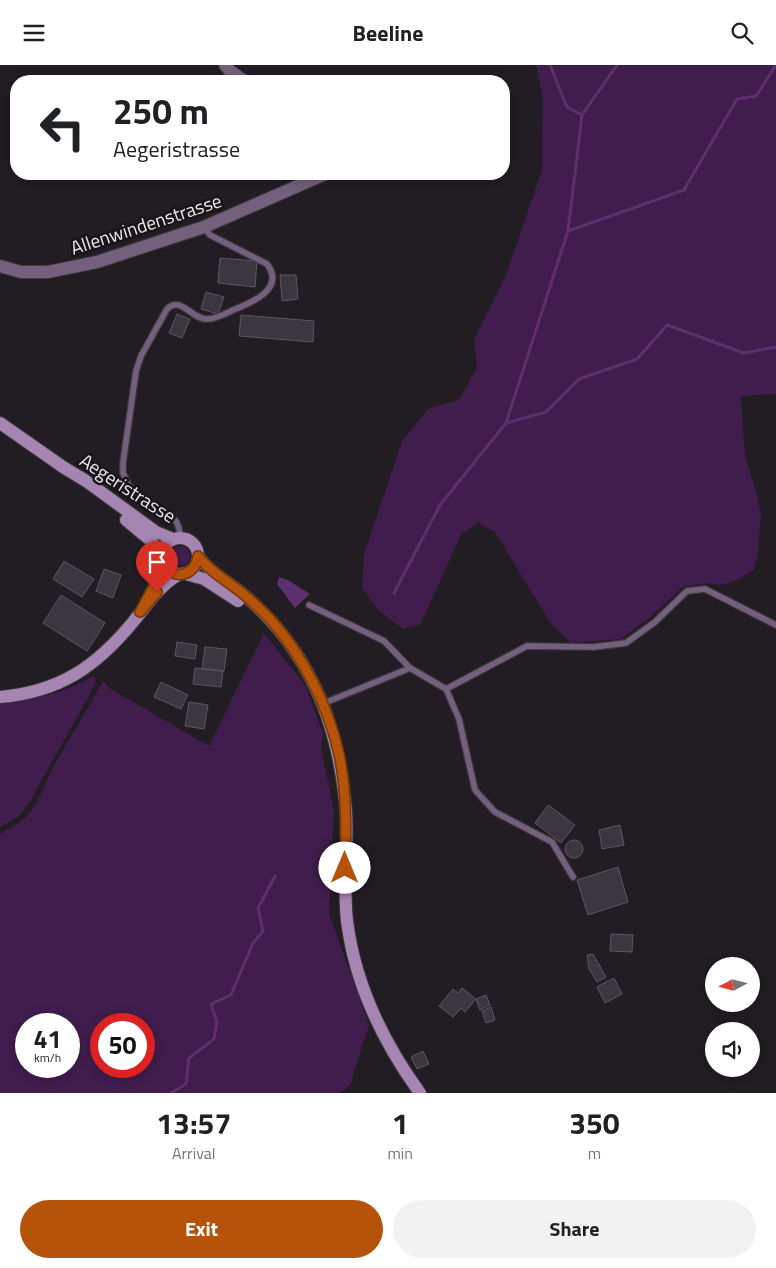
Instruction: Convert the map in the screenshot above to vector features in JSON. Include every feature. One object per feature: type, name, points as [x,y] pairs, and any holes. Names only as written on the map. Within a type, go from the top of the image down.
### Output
[{"type":"main road","name":"Aegeristrasse","points":[[0,423],[156,531],[177,539],[191,541],[195,545],[198,556],[207,567],[242,593],[270,619],[296,653],[314,684],[339,754],[346,811],[345,887],[352,953],[375,1019],[391,1051],[420,1093]]},
{"type":"main road","name":"Aegeristrasse","points":[[63,467],[82,485],[144,535],[170,572],[204,579],[246,607],[280,640],[314,684]]},
{"type":"main road","name":"Aegeristrasse","points":[[140,612],[156,582],[165,546],[177,539]]},
{"type":"main road","name":"Aegeristrasse","points":[[0,697],[62,683],[79,673],[107,650],[162,587],[196,566],[198,556]]},
{"type":"street","points":[[225,65],[236,75]]},
{"type":"street","name":"Allenwindenstrasse","points":[[0,266],[21,272],[48,272],[97,262],[204,227],[311,180]]},
{"type":"lane","points":[[177,539],[179,527],[176,521],[136,493],[128,484],[123,473],[136,371],[141,356],[171,305],[181,305],[198,318],[205,320],[213,319],[255,301],[269,289],[272,283],[271,270],[267,264],[210,235],[204,227]]},
{"type":"lane","points":[[446,689],[527,646],[594,647],[626,643],[655,622],[686,591],[705,589],[776,625]]},
{"type":"lane","points":[[309,605],[384,641],[410,668],[446,689],[459,719],[475,790],[495,813],[552,842],[573,877]]},
{"type":"lane","points":[[322,704],[410,668]]},
{"type":"shaded area","points":[[536,65],[776,65],[776,394],[741,396],[745,456],[761,515],[758,552],[754,570],[737,580],[722,585],[706,583],[683,587],[648,619],[620,639],[571,643],[551,624],[495,532],[478,523],[462,533],[420,625],[403,629],[378,610],[362,588],[364,554],[402,441],[428,409],[459,400],[477,368],[474,339],[506,275],[542,170],[543,98]]},
{"type":"shaded area","points":[[180,546],[187,549],[190,556],[187,563],[180,566],[173,563],[170,556],[173,549]]},
{"type":"shaded area","points":[[279,577],[288,580],[310,594],[295,608],[277,584]]},
{"type":"shaded area","points":[[264,633],[305,685],[323,734],[321,749],[334,810],[329,914],[369,1025],[350,1085],[340,1093],[0,1093],[0,834],[29,814],[56,762],[103,681],[109,688],[209,746]]},
{"type":"shaded area","points":[[93,676],[96,682],[89,696],[29,803],[18,817],[0,827],[0,702],[24,700],[60,692]]},
{"type":"building","points":[[220,258],[257,261],[255,287],[218,283]]},
{"type":"building","points":[[280,275],[296,275],[298,299],[282,301]]},
{"type":"building","points":[[206,292],[224,297],[218,314],[201,309]]},
{"type":"building","points":[[177,314],[190,319],[182,338],[169,333]]},
{"type":"building","points":[[241,315],[314,321],[313,342],[239,336]]},
{"type":"building","points":[[64,561],[94,579],[82,597],[53,579]]},
{"type":"building","points":[[104,569],[121,575],[113,598],[96,591]]},
{"type":"building","points":[[61,595],[105,623],[87,651],[43,623]]},
{"type":"building","points":[[177,642],[197,645],[195,659],[175,656]]},
{"type":"building","points":[[205,647],[227,649],[224,671],[202,669]]},
{"type":"building","points":[[195,668],[223,671],[221,687],[193,684]]},
{"type":"building","points":[[161,682],[188,695],[181,709],[154,697]]},
{"type":"building","points":[[189,702],[208,705],[204,729],[185,726]]},
{"type":"building","points":[[548,805],[575,825],[561,843],[535,823]]},
{"type":"building","points":[[620,825],[624,845],[602,849],[599,830]]},
{"type":"building","points":[[570,840],[578,840],[583,845],[581,856],[570,858],[565,853],[565,845]]},
{"type":"building","points":[[618,867],[628,902],[588,915],[577,880]]},
{"type":"building","points":[[611,934],[633,935],[632,952],[610,951]]},
{"type":"building","points":[[593,954],[606,977],[597,982],[589,969],[587,955]]},
{"type":"building","points":[[614,978],[622,994],[605,1003],[597,987]]},
{"type":"building","points":[[462,988],[476,999],[465,1012],[461,1008],[453,1017],[439,1006],[453,989],[458,993]]},
{"type":"building","points":[[486,995],[490,1005],[480,1010],[476,999]]},
{"type":"building","points":[[491,1007],[495,1020],[486,1023],[482,1011]]},
{"type":"building","points":[[423,1051],[429,1064],[417,1069],[411,1057]]},
{"type":"waterway","points":[[550,65],[567,107],[582,115]]},
{"type":"waterway","points":[[568,231],[582,115],[617,65]]},
{"type":"waterway","points":[[394,593],[440,505],[506,423],[568,231],[684,190],[737,99],[756,96],[776,65]]},
{"type":"waterway","points":[[506,423],[546,412],[579,379],[637,359],[667,325],[744,353],[776,347]]},
{"type":"waterway","points":[[171,1093],[186,1084],[189,1058],[214,1039],[217,1022],[211,1004],[231,995],[253,943],[263,931],[258,908],[275,876]]},
{"type":"route","points":[[157,592],[140,612],[160,574],[163,563],[170,572],[183,575],[196,566],[198,556],[214,573],[257,606],[270,619],[296,653],[314,684],[339,754],[346,811],[345,868]]}]
